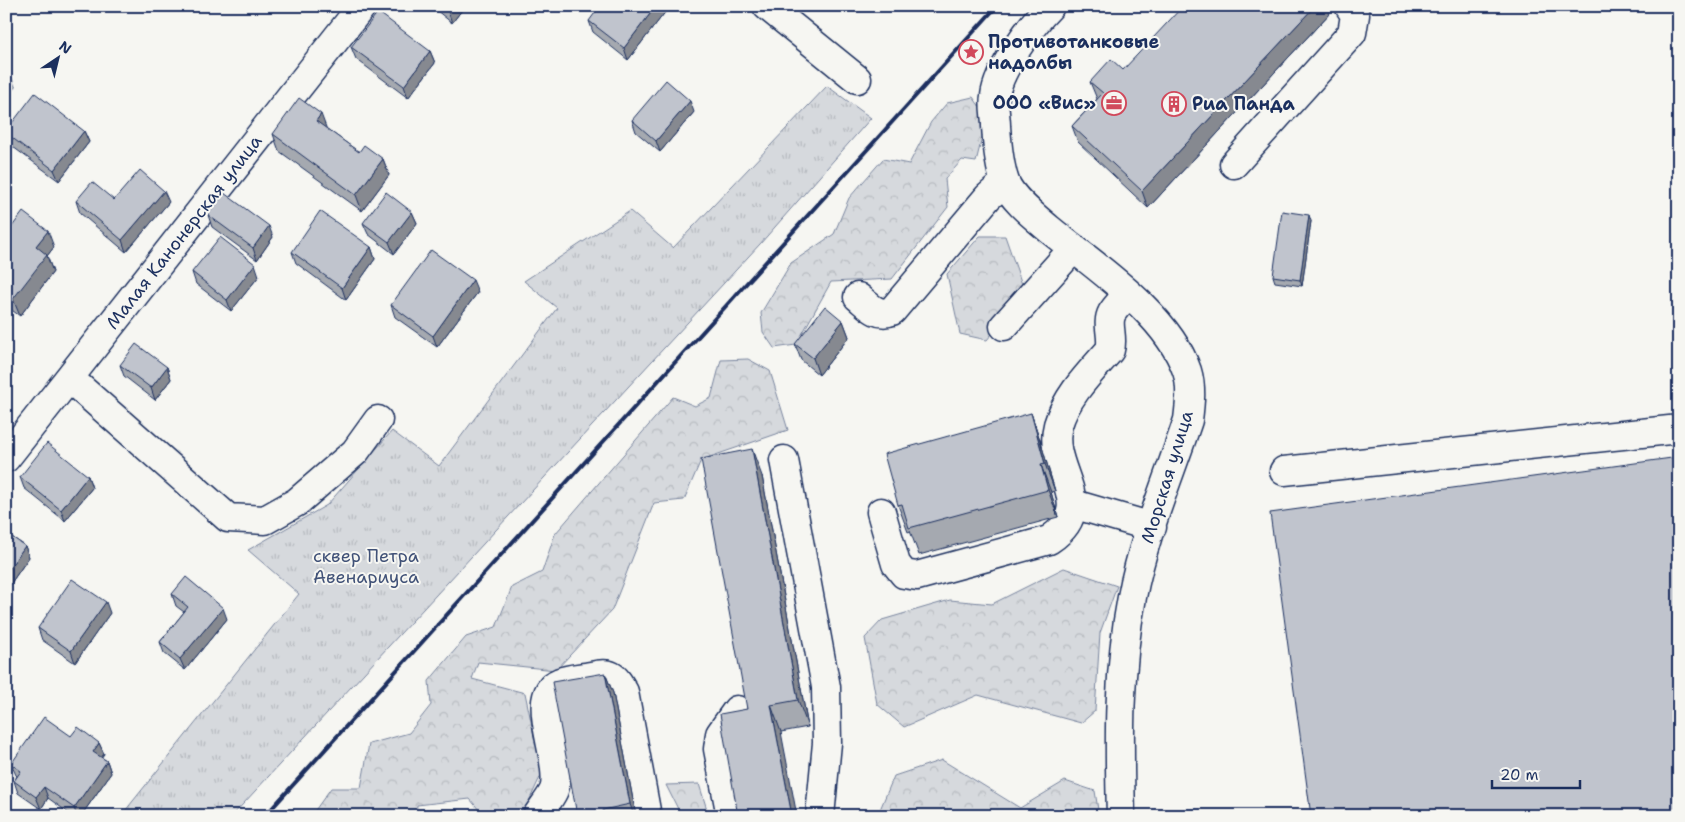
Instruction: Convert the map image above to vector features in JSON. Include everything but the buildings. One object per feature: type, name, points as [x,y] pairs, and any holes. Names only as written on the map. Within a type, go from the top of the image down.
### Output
[{"type":"street","name":"Малая Канонерская улица","points":[[6,458],[362,6]]},
{"type":"street","points":[[767,6],[857,79]]},
{"type":"street","points":[[858,297],[878,313],[885,314],[892,311],[988,197],[1005,182],[997,130],[995,95],[1011,57],[1038,19],[1050,6]]},
{"type":"street","points":[[1234,164],[1352,33],[1354,15],[1349,6]]},
{"type":"street","name":"Морская улица","points":[[1005,182],[1025,209],[1128,294],[1156,322],[1175,346],[1187,372],[1191,398],[1188,420],[1152,527],[1132,595],[1124,642],[1120,697],[1121,816]]},
{"type":"street","points":[[1004,326],[1073,249]]},
{"type":"street","points":[[881,512],[896,564],[904,574],[918,576],[1049,540],[1062,532],[1070,519],[1073,504],[1056,446],[1058,426],[1068,400],[1110,350],[1113,340],[1109,323],[1111,314],[1128,294]]},
{"type":"street","points":[[69,378],[228,518],[265,520],[297,502],[355,452],[378,420]]},
{"type":"street","points":[[1284,471],[1679,429]]},
{"type":"street","points":[[784,460],[826,687],[827,743],[820,816]]},
{"type":"street","points":[[1073,504],[1152,527]]},
{"type":"street","points":[[537,816],[554,789],[556,768],[544,704],[548,690],[560,682],[605,673],[616,677],[624,692],[647,816]]},
{"type":"street","points":[[731,816],[718,749],[720,734],[737,710]]},
{"type":"green space","name":"сквер Петра Авенариуса","points":[[827,86],[871,118],[760,244],[232,816],[121,816],[299,594],[248,550],[327,505],[392,431],[439,466],[557,308],[524,281],[630,211],[673,248]]},
{"type":"green space","points":[[973,97],[987,117],[976,162],[962,160],[945,179],[948,207],[892,279],[831,282],[796,345],[774,348],[763,332],[761,313],[791,263],[834,234],[849,198],[883,159],[909,164],[931,122],[947,103]]},
{"type":"green space","points":[[980,236],[1005,236],[1025,293],[987,340],[960,334],[947,274]]},
{"type":"green space","points":[[748,359],[770,371],[788,430],[701,460],[684,500],[654,503],[612,610],[556,670],[478,662],[472,679],[525,693],[542,773],[522,816],[484,816],[470,799],[417,805],[416,816],[311,816],[331,788],[361,788],[369,744],[409,733],[431,705],[429,681],[466,637],[496,627],[512,587],[542,572],[555,534],[673,397],[695,406],[711,398],[721,360]]},
{"type":"green space","points":[[1064,568],[1117,586],[1100,633],[1095,711],[1081,723],[978,695],[904,727],[877,704],[865,638],[882,620],[950,600],[992,604]]},
{"type":"green space","points":[[942,760],[1020,808],[1065,781],[1095,791],[1099,816],[883,816],[879,812],[894,776]]},
{"type":"green space","points":[[699,784],[709,816],[678,816],[680,813],[666,785]]},
{"type":"railway","points":[[265,816],[997,6]]},
{"type":"place","name":"Противотанковые надолбы","points":[[971,52]]},
{"type":"place","name":"ООО «Вис»","points":[[1114,103]]},
{"type":"place","name":"Риа Панда","points":[[1174,104]]}]
